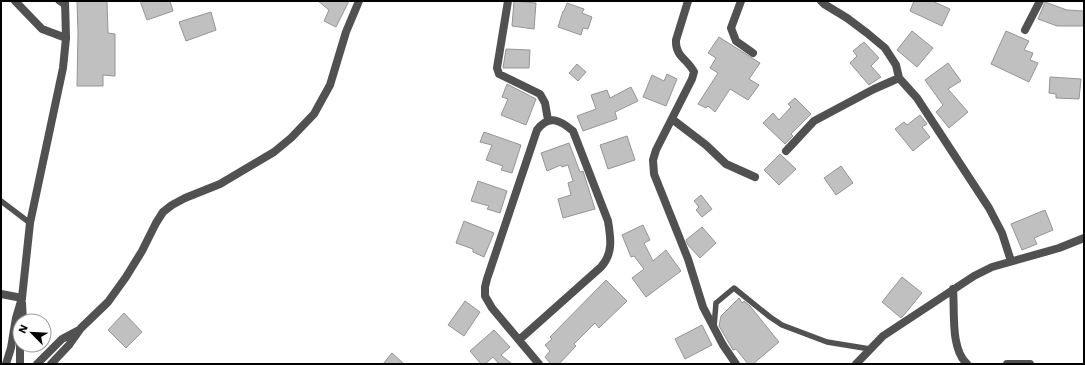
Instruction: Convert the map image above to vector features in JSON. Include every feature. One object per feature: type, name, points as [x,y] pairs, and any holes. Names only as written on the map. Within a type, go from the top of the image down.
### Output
[{"type":"street","points":[[15,1],[42,29],[66,38]]},
{"type":"street","points":[[51,364],[69,345],[81,328],[108,302],[142,251],[163,212],[185,198],[220,184],[274,152],[291,138],[314,114],[330,85],[346,32],[359,1]]},
{"type":"street","points":[[508,1],[497,68],[499,74],[540,94],[545,103],[548,120]]},
{"type":"street","points":[[688,1],[675,47],[678,54],[691,66],[694,72],[692,79],[656,150],[653,160],[654,174],[688,259],[703,307],[736,364]]},
{"type":"street","points":[[741,1],[731,28],[736,41],[753,53]]},
{"type":"street","points":[[822,1],[824,4],[867,32],[885,48],[896,66],[899,78],[917,98],[989,208],[1002,233],[1011,261]]},
{"type":"street","points":[[1025,30],[1040,1]]},
{"type":"street","points":[[23,313],[22,298],[30,224],[63,68],[66,38],[65,4]]},
{"type":"street","points":[[786,151],[814,121],[874,89],[899,78]]},
{"type":"street","points":[[672,119],[706,145],[726,164],[755,177]]},
{"type":"street","points":[[519,340],[601,267],[606,262],[611,251],[608,222],[573,131],[558,121],[548,120],[541,124],[537,130],[485,287],[485,296],[492,308],[539,364]]},
{"type":"street","points":[[856,364],[883,336],[974,276],[992,267],[1059,248],[1084,238]]},
{"type":"street","points":[[953,289],[955,337],[958,350],[963,360],[967,364]]},
{"type":"street","points":[[1,294],[22,298]]},
{"type":"street","points":[[6,364],[22,298]]},
{"type":"street","points":[[37,364],[62,339],[81,328]]},
{"type":"street","points":[[20,353],[20,364]]},
{"type":"street","points":[[1007,364],[1030,364]]},
{"type":"lane","points":[[58,1],[65,4]]},
{"type":"lane","points":[[1,201],[30,224]]},
{"type":"lane","points":[[714,327],[716,303],[734,288],[782,325],[827,342],[870,349]]},
{"type":"building","points":[[77,1],[107,1],[108,33],[115,34],[115,76],[103,75],[103,86],[77,86]]},
{"type":"building","points":[[140,1],[170,1],[173,11],[147,20]]},
{"type":"building","points":[[318,1],[349,1],[336,27],[324,21],[329,10]]},
{"type":"building","points":[[514,1],[536,3],[534,29],[512,26]]},
{"type":"building","points":[[914,1],[932,1],[950,9],[942,26],[910,11]]},
{"type":"building","points":[[1045,2],[1067,10],[1084,11],[1084,26],[1057,26],[1038,19]]},
{"type":"building","points":[[567,3],[584,9],[582,13],[592,17],[588,29],[583,28],[581,35],[558,27]]},
{"type":"building","points":[[211,12],[216,30],[186,41],[179,22]]},
{"type":"building","points":[[912,31],[933,48],[917,67],[897,50]]},
{"type":"building","points":[[1006,31],[1029,41],[1024,50],[1033,53],[1030,60],[1038,63],[1029,82],[991,64]]},
{"type":"building","points":[[719,37],[760,63],[749,79],[759,85],[748,100],[730,89],[715,112],[708,106],[706,108],[698,104],[718,73],[710,68],[716,58],[708,53]]},
{"type":"building","points":[[864,42],[879,58],[871,66],[881,77],[869,85],[850,63],[857,56],[853,51]]},
{"type":"building","points":[[506,49],[530,50],[529,68],[503,68]]},
{"type":"building","points":[[948,63],[961,81],[948,89],[968,112],[949,128],[936,112],[943,105],[925,80]]},
{"type":"building","points":[[577,64],[586,72],[578,81],[569,73]]},
{"type":"building","points":[[667,74],[677,79],[666,106],[643,97],[652,75],[664,81]]},
{"type":"building","points":[[1050,77],[1081,79],[1079,99],[1056,98],[1056,94],[1049,93]]},
{"type":"building","points":[[507,84],[536,99],[526,125],[501,115],[508,99],[502,97]]},
{"type":"building","points":[[631,87],[638,101],[615,112],[617,119],[583,131],[577,116],[596,109],[591,95],[607,90],[610,98]]},
{"type":"building","points":[[795,98],[811,114],[791,134],[793,136],[785,144],[763,123],[773,113],[779,120],[791,107],[788,104]]},
{"type":"building","points":[[920,115],[927,124],[922,127],[930,137],[913,151],[895,129],[904,122],[907,125]]},
{"type":"building","points":[[484,132],[521,145],[512,173],[501,170],[503,166],[486,160],[492,145],[480,142]]},
{"type":"building","points":[[627,136],[635,160],[608,169],[600,145]]},
{"type":"building","points":[[569,143],[580,172],[583,171],[595,209],[563,218],[558,199],[571,195],[568,183],[573,181],[568,165],[562,167],[561,165],[547,171],[541,153]]},
{"type":"building","points":[[780,154],[796,169],[779,185],[764,170]]},
{"type":"building","points":[[841,166],[853,183],[836,195],[824,178]]},
{"type":"building","points":[[478,181],[507,191],[500,213],[487,209],[489,206],[471,201]]},
{"type":"building","points":[[701,195],[712,209],[702,217],[696,210],[699,207],[694,201]]},
{"type":"building","points":[[1045,210],[1053,230],[1034,238],[1037,244],[1022,250],[1011,224]]},
{"type":"building","points":[[464,221],[494,233],[484,257],[473,252],[473,249],[456,243]]},
{"type":"building","points":[[643,225],[650,240],[644,243],[653,261],[666,250],[681,271],[646,297],[632,278],[644,269],[634,256],[631,257],[622,235]]},
{"type":"building","points":[[702,227],[716,243],[700,258],[688,245],[686,240]]},
{"type":"building","points":[[902,277],[922,293],[901,318],[882,302]]},
{"type":"building","points":[[606,280],[627,301],[599,328],[595,323],[574,344],[576,346],[559,364],[551,364],[545,357],[550,351],[545,345],[552,339],[550,337]]},
{"type":"building","points":[[739,298],[742,303],[744,301],[750,306],[779,342],[753,364],[748,364],[736,349],[733,350],[719,326],[721,316]]},
{"type":"building","points":[[465,301],[480,312],[464,336],[448,325]]},
{"type":"building","points":[[124,313],[142,332],[126,348],[108,330]]},
{"type":"building","points":[[702,325],[712,345],[685,359],[675,339]]},
{"type":"building","points":[[494,330],[510,347],[501,355],[512,364],[499,364],[493,357],[485,364],[481,364],[470,351]]},
{"type":"building","points":[[392,353],[404,364],[383,364]]}]
